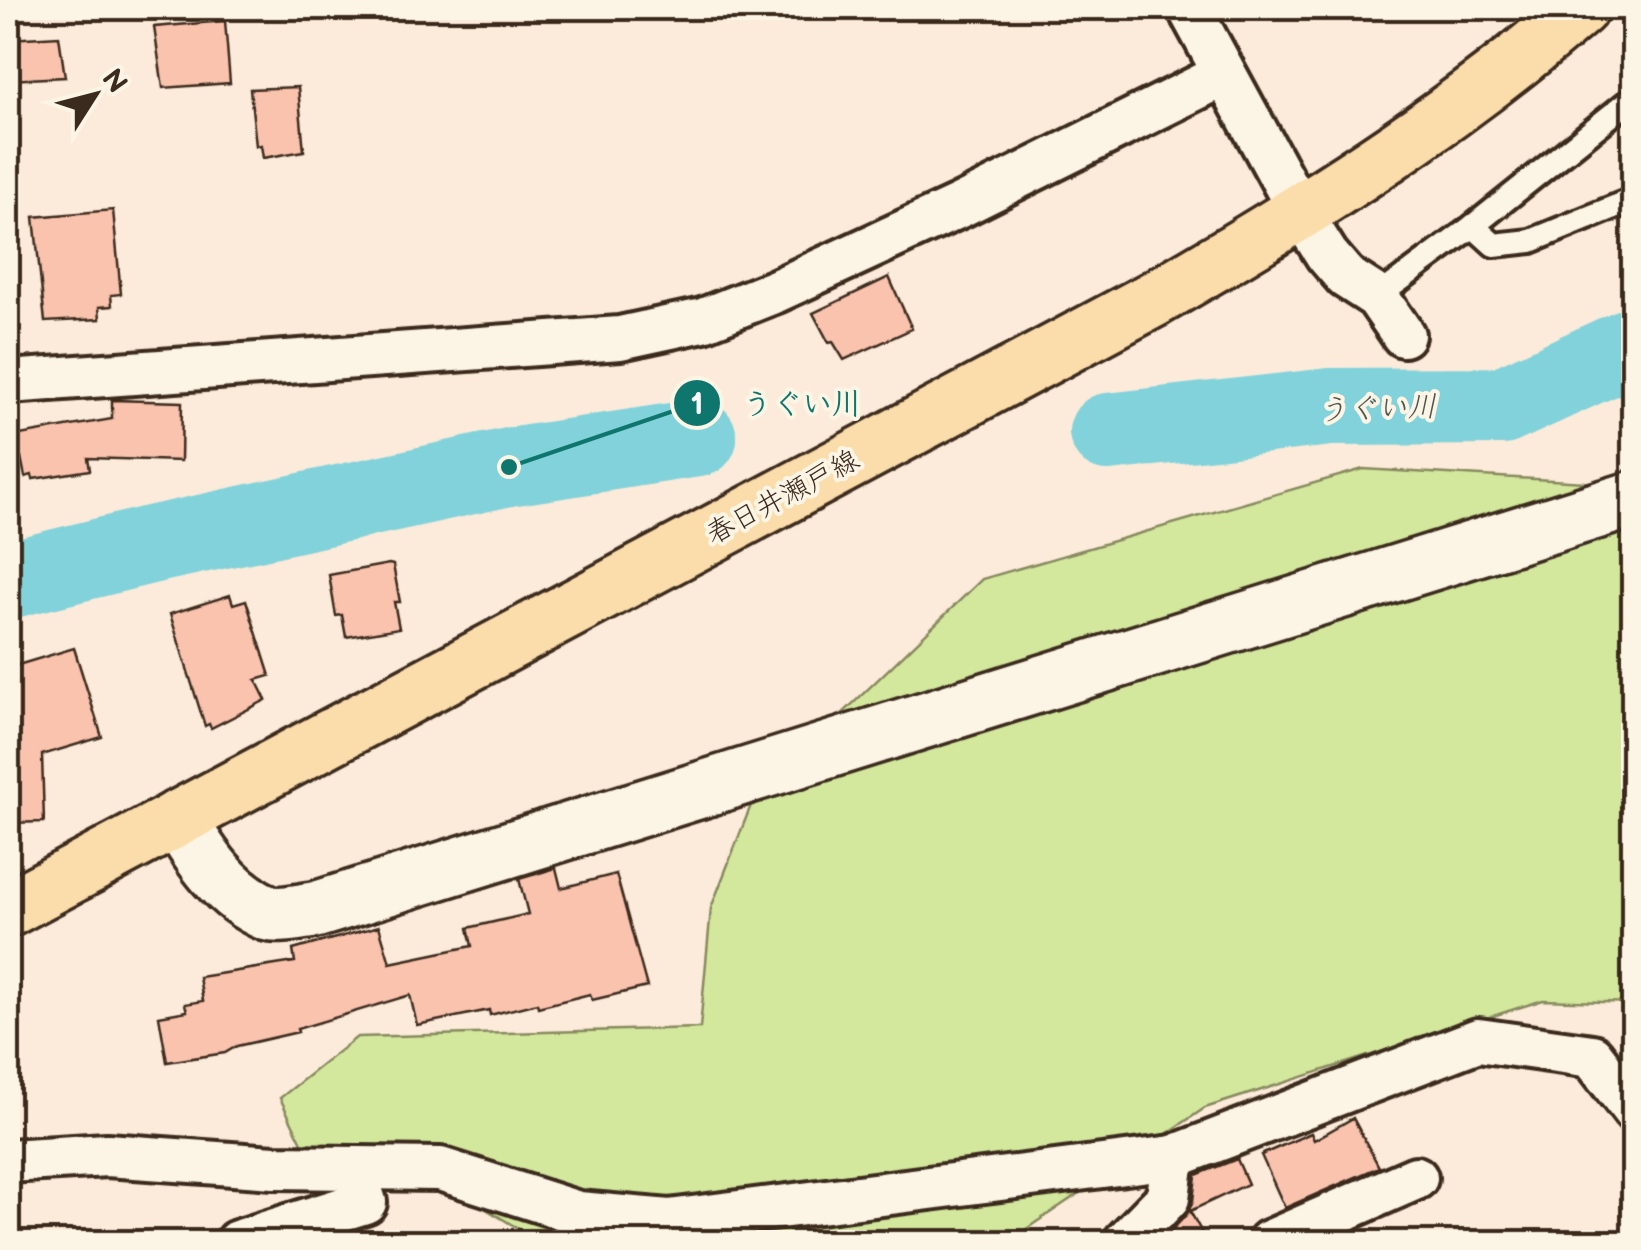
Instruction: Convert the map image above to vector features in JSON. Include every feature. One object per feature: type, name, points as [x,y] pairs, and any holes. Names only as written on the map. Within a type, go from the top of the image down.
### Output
[{"type":"main road","name":"春日井瀬戸線","points":[[8,909],[1154,299],[1300,214],[1419,132],[1580,8]]},
{"type":"street","points":[[1189,8],[1300,214],[1346,278],[1378,296],[1403,335]]},
{"type":"street","points":[[8,382],[620,338],[703,320],[894,238],[1223,75]]},
{"type":"street","points":[[178,818],[199,854],[226,886],[271,914],[315,910],[1634,499]]},
{"type":"street","points":[[8,1161],[107,1155],[274,1167],[440,1169],[578,1212],[669,1221],[1173,1157],[1478,1040],[1592,1056],[1634,1111]]},
{"type":"street","points":[[1125,1242],[1168,1198],[1173,1157]]},
{"type":"street","points":[[237,1242],[365,1202],[354,1168]]},
{"type":"street","points":[[1269,1242],[1416,1178]]},
{"type":"lane","points":[[1378,296],[1473,226],[1634,97]]},
{"type":"lane","points":[[1473,226],[1494,245],[1531,241],[1634,199]]},
{"type":"green space","points":[[1363,469],[1585,482],[1633,520],[1633,1003],[1543,1000],[1205,1108],[1007,1242],[541,1242],[461,1194],[307,1153],[280,1098],[357,1037],[700,1028],[711,908],[753,800],[982,579]]},
{"type":"building","points":[[225,21],[230,83],[163,88],[154,27]]},
{"type":"building","points":[[59,36],[65,77],[8,80],[8,39]]},
{"type":"building","points":[[298,87],[304,151],[263,158],[261,145],[256,146],[250,89]]},
{"type":"building","points":[[113,210],[121,294],[111,295],[112,306],[99,307],[100,319],[45,322],[34,217]]},
{"type":"building","points":[[889,277],[912,329],[844,360],[833,342],[829,343],[813,313]]},
{"type":"building","points":[[112,400],[182,402],[181,461],[88,458],[90,470],[33,479],[32,475],[25,477],[21,457],[8,456],[8,437],[112,419]]},
{"type":"building","points":[[393,565],[400,602],[394,602],[399,628],[346,637],[342,615],[336,616],[329,575]]},
{"type":"building","points":[[230,595],[233,604],[246,600],[270,676],[256,680],[266,700],[211,728],[209,724],[205,726],[170,614]]},
{"type":"building","points":[[74,648],[102,737],[42,755],[44,822],[8,823],[8,668]]},
{"type":"building","points":[[556,868],[561,888],[616,874],[647,987],[592,1000],[590,994],[538,1007],[537,1003],[490,1015],[489,1010],[417,1025],[410,995],[297,1029],[298,1032],[237,1046],[225,1053],[167,1062],[159,1016],[187,1011],[185,1004],[203,1001],[199,977],[295,962],[293,950],[379,926],[390,963],[472,946],[468,928],[528,914],[519,879]]},
{"type":"building","points":[[1353,1118],[1379,1167],[1285,1208],[1261,1155],[1311,1133],[1314,1140]]},
{"type":"building","points":[[1237,1159],[1248,1184],[1190,1211],[1207,1242],[1161,1242],[1187,1214],[1196,1175]]},
{"type":"waterway","name":"うぐい川","points":[[1108,432],[1330,407],[1502,406],[1634,345]]},
{"type":"waterway","name":"うぐい川","points":[[8,580],[509,467],[698,438]]},
{"type":"place","name":"うぐい川","points":[[509,467]]}]
